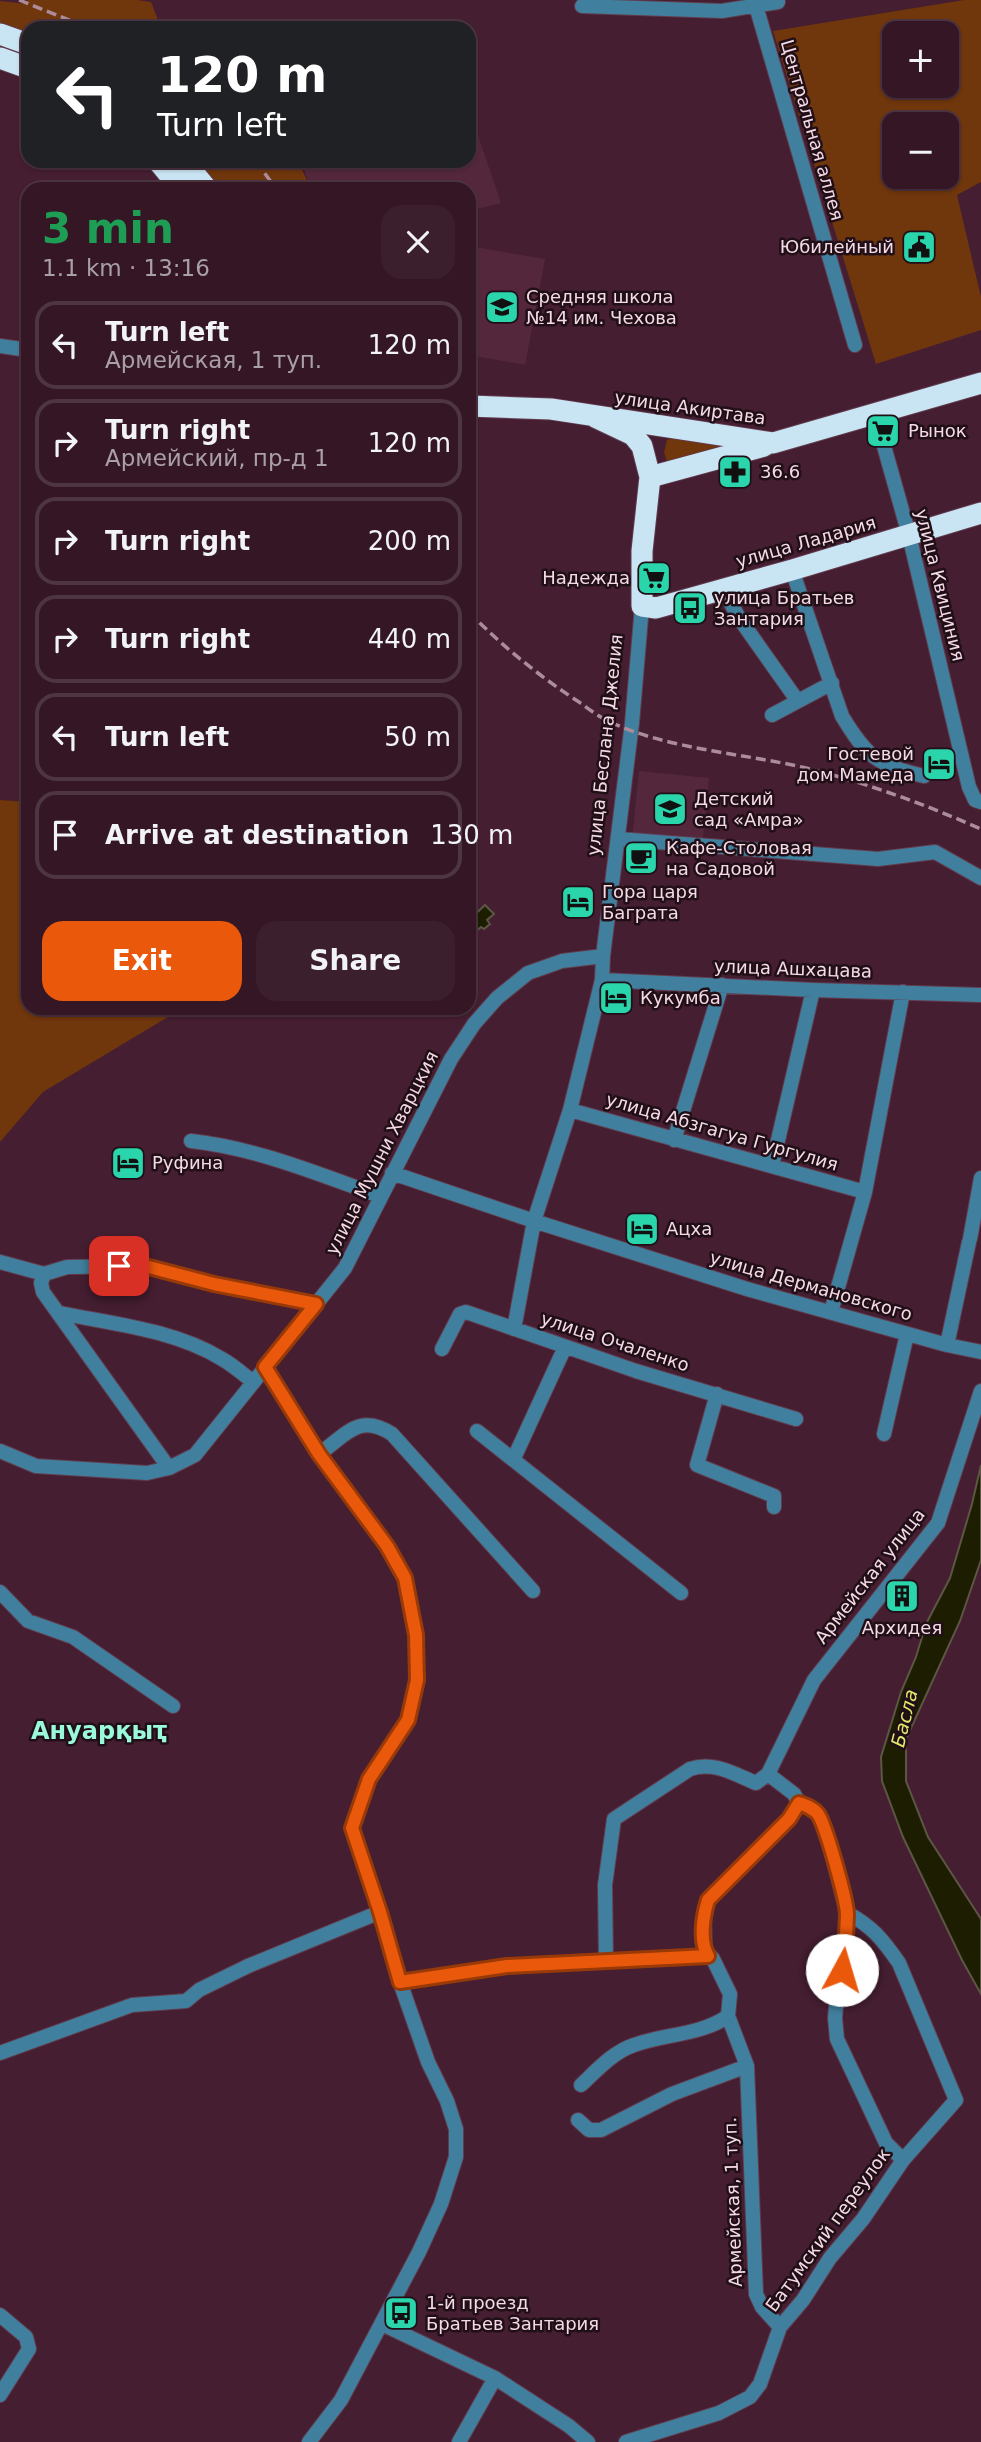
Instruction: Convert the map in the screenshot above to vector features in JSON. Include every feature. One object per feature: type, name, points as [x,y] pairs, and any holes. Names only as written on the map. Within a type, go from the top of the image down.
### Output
[{"type":"highway","points":[[0,34],[21,42]]},
{"type":"highway","points":[[0,58],[21,66]]},
{"type":"highway","points":[[164,168],[175,182]]},
{"type":"highway","points":[[190,168],[201,182]]},
{"type":"highway","name":"улица Акиртава","points":[[476,406],[551,409],[773,443],[981,383]]},
{"type":"highway","points":[[476,398],[496,406]]},
{"type":"highway","name":"улица Беслана Джелия","points":[[595,417],[633,435],[642,446],[650,477],[642,551],[642,606]]},
{"type":"highway","points":[[650,477],[773,443]]},
{"type":"highway","name":"улица Ладария","points":[[642,606],[656,608],[981,513]]},
{"type":"street","points":[[582,6],[722,11],[778,2]]},
{"type":"street","name":"Центральная аллея","points":[[756,6],[855,345]]},
{"type":"street","points":[[0,346],[21,349]]},
{"type":"street","name":"улица Квициния","points":[[875,414],[909,535],[969,787],[975,800],[981,802]]},
{"type":"street","points":[[792,570],[842,716],[854,737],[870,756],[883,764],[924,776]]},
{"type":"street","points":[[723,589],[739,618],[797,700]]},
{"type":"street","name":"улица Беслана Джелия","points":[[514,1329],[534,1222],[570,1110],[602,980],[632,723],[642,606]]},
{"type":"street","points":[[772,715],[832,683]]},
{"type":"street","points":[[619,839],[878,859],[935,852],[981,878]]},
{"type":"street","name":"улица Мушни Хварцкия","points":[[0,1451],[36,1466],[147,1473],[169,1468],[195,1455],[345,1268],[451,1059],[474,1024],[497,998],[528,974],[562,961],[603,956]]},
{"type":"street","name":"улица Ашхацава","points":[[602,980],[981,995]]},
{"type":"street","points":[[674,1140],[722,985]]},
{"type":"street","points":[[772,1166],[813,990]]},
{"type":"street","points":[[831,1312],[864,1192],[903,992]]},
{"type":"street","name":"улица Абзгагуа Гургулия","points":[[570,1110],[864,1192]]},
{"type":"street","points":[[191,1141],[222,1145],[281,1161],[380,1196]]},
{"type":"street","name":"улица Дермановского","points":[[392,1173],[534,1222],[747,1289],[981,1352]]},
{"type":"street","points":[[947,1345],[981,1178]]},
{"type":"street","points":[[0,1262],[44,1274],[67,1267],[145,1266],[214,1284],[316,1304]]},
{"type":"street","points":[[44,1274],[41,1283],[43,1292],[169,1468]]},
{"type":"street","name":"улица Очаленко","points":[[442,1349],[460,1314],[466,1312],[636,1371],[796,1419]]},
{"type":"street","points":[[60,1313],[149,1331],[184,1342],[222,1358],[253,1382]]},
{"type":"street","points":[[884,1434],[907,1334]]},
{"type":"street","points":[[514,1458],[565,1347]]},
{"type":"street","points":[[265,1367],[319,1454],[387,1546],[405,1578],[416,1635],[417,1680],[408,1720],[369,1779],[352,1828],[400,1982],[428,2062],[456,2129],[456,2158],[441,2204],[419,2252],[341,2400],[309,2442]]},
{"type":"street","name":"Армейская улица","points":[[768,1774],[814,1680],[938,1523],[981,1391]]},
{"type":"street","points":[[718,1394],[697,1465],[774,1496],[774,1507]]},
{"type":"street","points":[[319,1454],[367,1423],[386,1430],[533,1591]]},
{"type":"street","points":[[477,1431],[681,1593]]},
{"type":"street","points":[[0,1592],[28,1620],[73,1637],[173,1706]]},
{"type":"street","points":[[606,1962],[605,1885],[614,1819],[690,1769],[703,1765],[720,1768],[756,1783],[768,1774],[794,1794],[799,1803],[811,1807],[826,1831],[847,1913],[845,1956],[838,1985],[835,2018],[837,2039],[880,2132],[886,2143],[903,2160]]},
{"type":"street","name":"Армейская, 1 туп.","points":[[780,2327],[762,2307],[756,2294],[747,2066],[728,2016],[730,1994],[713,1959],[705,1951],[704,1913],[708,1900],[789,1819],[799,1803]]},
{"type":"street","points":[[0,2053],[132,2005],[186,2001],[200,1990],[248,1966],[380,1912]]},
{"type":"street","name":"Батумский переулок","points":[[626,2442],[719,2413],[750,2397],[760,2384],[780,2327],[803,2300],[830,2258],[863,2219],[903,2160],[956,2100],[899,1963],[867,1923],[847,1913]]},
{"type":"street","points":[[400,1982],[507,1966],[708,1956]]},
{"type":"street","points":[[581,2085],[630,2045],[715,2025],[728,2016]]},
{"type":"street","points":[[578,2120],[589,2130],[601,2130],[672,2094],[747,2066]]},
{"type":"street","points":[[0,2315],[26,2337],[29,2349],[0,2395]]},
{"type":"street","points":[[382,2324],[495,2378],[569,2426],[588,2442]]},
{"type":"street","points":[[459,2442],[495,2378]]},
{"type":"shaded area","points":[[27,0],[137,0],[151,2],[158,21],[21,21],[21,36],[0,29],[0,1],[28,4]]},
{"type":"shaded area","points":[[964,0],[981,0],[981,182],[957,195],[981,297],[981,330],[876,364],[773,31]]},
{"type":"shaded area","points":[[476,130],[501,203],[476,209],[476,182],[308,182],[304,168],[476,168]]},
{"type":"shaded area","points":[[198,168],[301,168],[308,182],[210,182]]},
{"type":"shaded area","name":"Средняя школа №14 им. Чехова","points":[[476,247],[545,259],[525,365],[476,356]]},
{"type":"shaded area","points":[[672,438],[745,446],[667,462],[664,452],[667,440]]},
{"type":"shaded area","name":"Детский сад «Амра»","points":[[639,771],[709,778],[702,846],[632,839]]},
{"type":"shaded area","points":[[0,800],[21,802],[21,1015],[171,1015],[43,1092],[0,1142]]},
{"type":"water","points":[[485,905],[494,914],[487,920],[490,924],[476,931],[476,913]]},
{"type":"water","name":"Басла","points":[[981,1465],[981,1560],[960,1621],[906,1739],[906,1781],[928,1837],[981,1919],[981,1994],[903,1837],[882,1781],[881,1757],[926,1624],[950,1578]]},
{"type":"railway","points":[[19,0],[72,21]]},
{"type":"railway","points":[[261,168],[271,182]]},
{"type":"railway","points":[[476,619],[535,671],[610,722],[657,739],[806,768],[851,780],[981,829]]},
{"type":"place","name":"Юбилейный","points":[[919,247]]},
{"type":"place","name":"Средняя школа №14 им. Чехова","points":[[502,307]]},
{"type":"place","name":"Рынок","points":[[883,431]]},
{"type":"place","name":"36.6","points":[[735,472]]},
{"type":"place","name":"Надежда","points":[[654,578]]},
{"type":"place","name":"улица Братьев Зантария","points":[[690,608]]},
{"type":"place","name":"Гостевой дом Мамеда","points":[[939,764]]},
{"type":"place","name":"Детский сад «Амра»","points":[[670,809]]},
{"type":"place","name":"Кафе-Столовая на Садовой","points":[[641,858]]},
{"type":"place","name":"Гора царя Баграта","points":[[578,902]]},
{"type":"place","name":"Кукумба","points":[[616,998]]},
{"type":"place","name":"Руфина","points":[[128,1163]]},
{"type":"place","name":"Ацха","points":[[642,1229]]},
{"type":"place","name":"Архидея","points":[[902,1596]]},
{"type":"place","name":"1-й проезд Братьев Зантария","points":[[401,2313]]},
{"type":"district","name":"Ануарқыҭ","points":[[99,1731]]},
{"type":"route","points":[[119,1266],[145,1266],[214,1284],[316,1304],[265,1367],[319,1454],[387,1546],[405,1578],[416,1635],[417,1680],[408,1720],[369,1779],[352,1828],[400,1982],[507,1966],[708,1956],[705,1951],[704,1913],[708,1900],[789,1819],[799,1803],[811,1807],[818,1815],[826,1831],[837,1872],[847,1913],[842,1970]]}]
